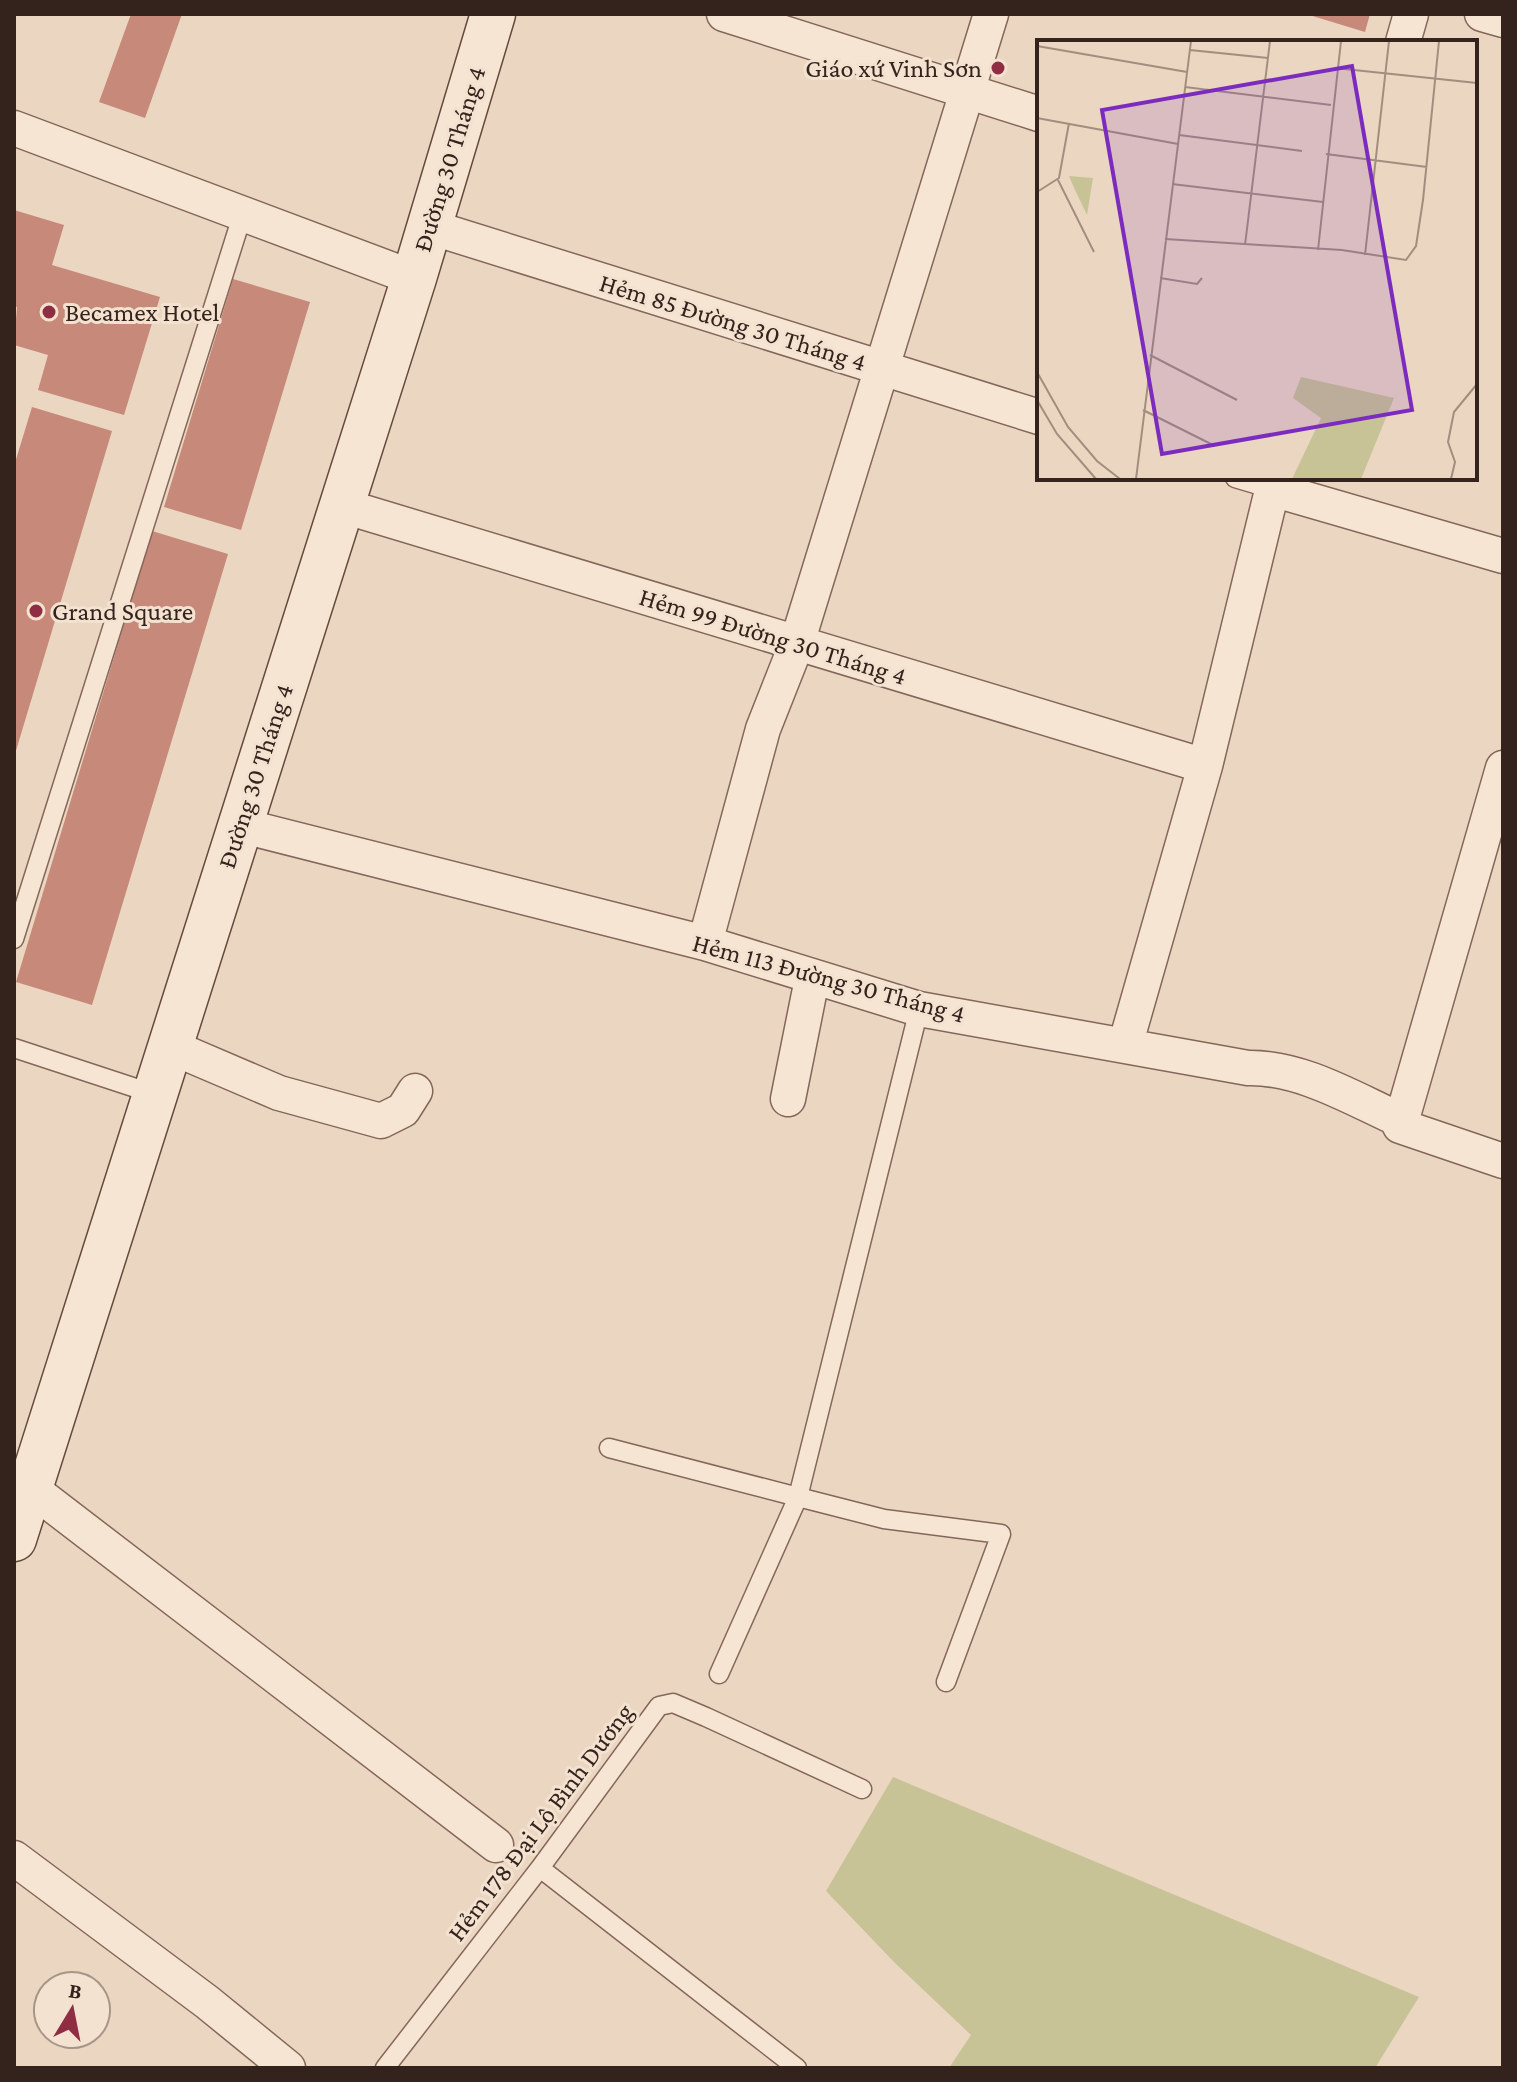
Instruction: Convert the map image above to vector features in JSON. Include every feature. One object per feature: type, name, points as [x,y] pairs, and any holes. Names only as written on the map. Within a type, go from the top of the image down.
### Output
[{"type":"main road","name":"Đường 30 Tháng 4","points":[[14,1539],[414,278],[427,226],[493,14]]},
{"type":"street","points":[[724,14],[1037,113]]},
{"type":"street","points":[[705,943],[763,729],[797,643],[879,368],[991,14]]},
{"type":"street","points":[[1404,40],[1411,14]]},
{"type":"street","points":[[1482,14],[1503,20]]},
{"type":"street","points":[[14,128],[414,278]]},
{"type":"street","name":"Hẻm 85 Đường 30 Tháng 4","points":[[427,226],[1037,416]]},
{"type":"street","points":[[1125,1046],[1205,766],[1273,484],[1503,556]]},
{"type":"street","name":"Hẻm 99 Đường 30 Tháng 4","points":[[340,505],[1205,766]]},
{"type":"street","points":[[1400,1126],[1503,768]]},
{"type":"street","name":"Hẻm 113 Đường 30 Tháng 4","points":[[239,825],[705,943],[812,979],[919,1009],[1248,1068],[1267,1067],[1318,1082],[1396,1118],[1400,1126],[1503,1161]]},
{"type":"street","points":[[788,1099],[812,979]]},
{"type":"street","points":[[169,1046],[279,1093],[381,1121],[403,1110],[415,1091]]},
{"type":"street","points":[[29,1487],[496,1845]]},
{"type":"street","points":[[14,1858],[207,2002],[288,2068]]},
{"type":"lane","points":[[14,939],[243,213]]},
{"type":"lane","points":[[1248,480],[1273,484]]},
{"type":"lane","points":[[719,1674],[798,1497],[919,1009]]},
{"type":"lane","points":[[14,1048],[154,1094]]},
{"type":"lane","points":[[609,1448],[884,1519],[1001,1534],[946,1682]]},
{"type":"lane","name":"Hẻm 178 Đại Lộ Bình Dương","points":[[385,2068],[540,1868],[659,1706],[673,1703],[862,1789]]},
{"type":"lane","points":[[540,1868],[797,2068]]},
{"type":"shaded area","points":[[893,1777],[1419,1997],[1375,2068],[949,2068],[971,2035],[895,1963],[826,1891]]},
{"type":"building","points":[[131,14],[182,14],[145,118],[99,102]]},
{"type":"building","points":[[1306,14],[1370,14],[1365,32]]},
{"type":"building","points":[[14,210],[64,225],[52,265],[160,297],[124,415],[38,390],[48,355],[14,345],[17,307],[14,306]]},
{"type":"building","points":[[233,279],[310,302],[241,530],[164,507]]},
{"type":"building","name":"Grand Square","points":[[32,407],[112,431],[15,754],[14,466]]},
{"type":"building","points":[[152,531],[228,554],[92,1005],[16,982]]},
{"type":"place","name":"Giáo xứ Vinh Sơn","points":[[998,68]]},
{"type":"place","name":"Becamex Hotel","points":[[49,312]]},
{"type":"place","name":"Grand Square","points":[[36,611]]}]
